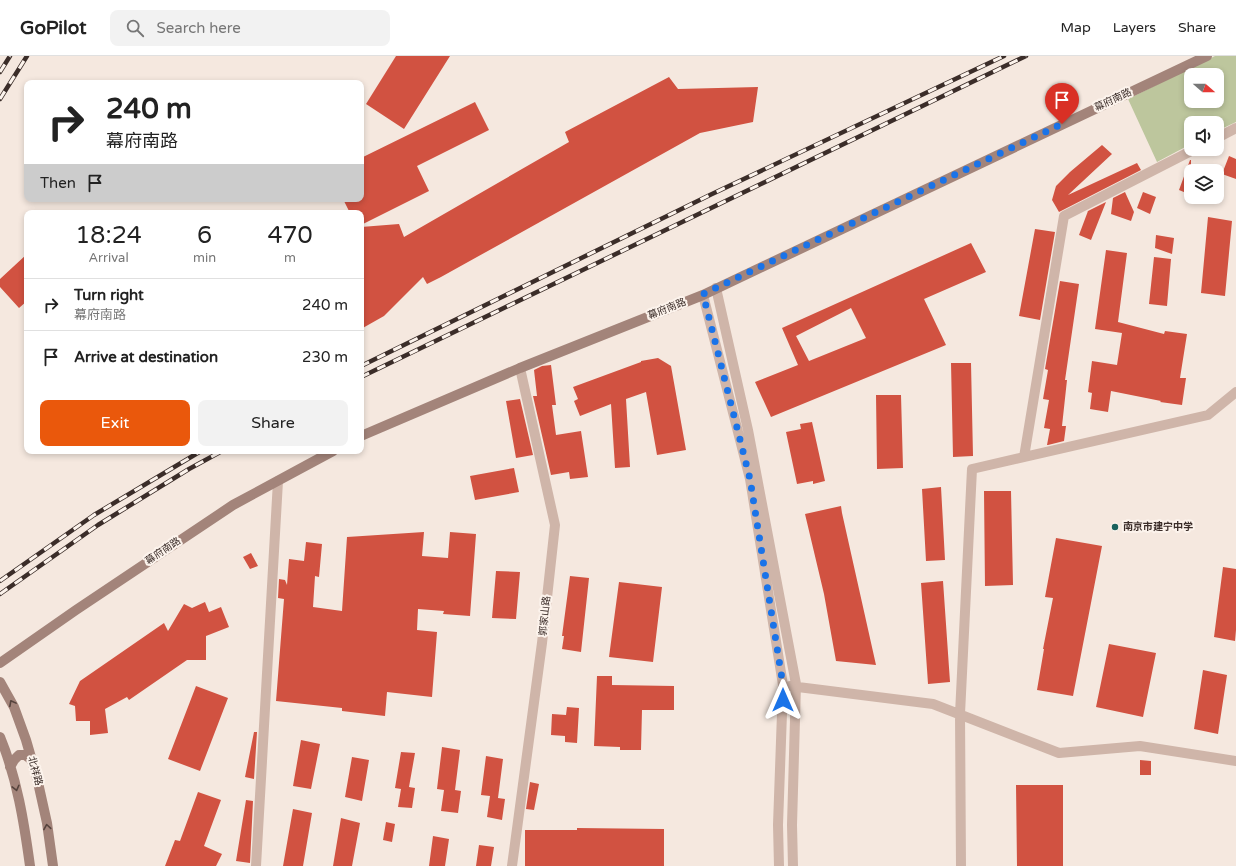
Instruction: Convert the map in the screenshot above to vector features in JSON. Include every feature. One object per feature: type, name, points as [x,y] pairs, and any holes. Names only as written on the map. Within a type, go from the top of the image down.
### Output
[{"type":"street","name":"幕府南路","points":[[364,435],[520,368],[703,294],[1207,56]]},
{"type":"street","points":[[1224,134],[1236,128]]},
{"type":"street","points":[[1024,457],[1064,216],[1184,155]]},
{"type":"street","points":[[716,288],[748,430],[796,684],[792,825],[793,866]]},
{"type":"street","points":[[703,294],[750,479],[783,685],[778,825],[779,866]]},
{"type":"street","name":"郭家山路","points":[[512,866],[542,643],[555,524],[520,368]]},
{"type":"street","points":[[961,866],[960,714],[972,469],[1208,415],[1236,392]]},
{"type":"street","name":"幕府南路","points":[[0,664],[76,610],[233,505],[328,454]]},
{"type":"street","points":[[256,866],[278,481]]},
{"type":"street","name":"北祥路","points":[[0,682],[14,707],[32,760],[47,823],[53,866]]},
{"type":"street","points":[[783,685],[932,704],[1059,753],[1140,746],[1236,761]]},
{"type":"street","points":[[0,737],[10,767],[24,824],[30,866]]},
{"type":"street","points":[[10,767],[19,755],[25,755],[32,760]]},
{"type":"green space","points":[[1215,56],[1236,56],[1236,122],[1224,128],[1224,116],[1184,116],[1184,148],[1157,162],[1128,99],[1184,71],[1184,108],[1224,108],[1224,68],[1191,68]]},
{"type":"building","points":[[396,56],[450,56],[404,129],[366,104]]},
{"type":"building","points":[[669,77],[678,89],[758,87],[753,122],[700,133],[441,277],[427,284],[423,277],[384,316],[364,327],[364,227],[399,224],[404,237],[569,142],[565,132]]},
{"type":"building","points":[[475,102],[489,130],[417,166],[429,191],[364,224],[364,210],[348,210],[344,202],[364,202],[364,157]]},
{"type":"building","points":[[1102,145],[1112,154],[1068,195],[1137,163],[1141,170],[1059,212],[1052,200],[1056,186]]},
{"type":"building","points":[[1229,156],[1236,159],[1236,179],[1224,175],[1224,169]]},
{"type":"building","points":[[1184,176],[1184,192],[1179,190]]},
{"type":"building","points":[[1125,192],[1134,212],[1131,221],[1111,214],[1113,198]]},
{"type":"building","points":[[1143,192],[1156,197],[1150,214],[1137,208]]},
{"type":"building","points":[[1106,202],[1091,240],[1079,235],[1088,211]]},
{"type":"building","points":[[1208,217],[1232,221],[1225,296],[1201,293]]},
{"type":"building","points":[[1035,229],[1055,232],[1040,320],[1019,316]]},
{"type":"building","points":[[1156,235],[1174,238],[1172,254],[1155,248]]},
{"type":"building","points":[[971,243],[986,272],[924,299],[946,345],[771,417],[755,382],[798,365],[782,328]],"holes":[[[851,308],[866,338],[809,361],[796,336]]]},
{"type":"building","points":[[1106,250],[1127,253],[1118,322],[1164,334],[1165,331],[1187,334],[1180,378],[1186,378],[1182,405],[1160,402],[1161,401],[1111,391],[1108,412],[1090,409],[1092,393],[1088,392],[1092,361],[1117,365],[1122,333],[1095,329]]},
{"type":"building","points":[[24,257],[24,304],[19,308],[0,287],[0,279]]},
{"type":"building","points":[[1154,257],[1171,259],[1167,306],[1149,304]]},
{"type":"building","points":[[1060,281],[1079,284],[1065,380],[1067,380],[1062,426],[1066,426],[1064,441],[1047,445],[1050,429],[1044,428],[1049,400],[1043,399],[1048,370],[1045,369]]},
{"type":"building","points":[[658,358],[671,366],[686,450],[657,455],[646,392],[626,399],[630,467],[615,468],[611,404],[580,416],[574,401],[578,399],[573,387],[641,361]]},
{"type":"building","points":[[951,363],[971,363],[973,456],[953,457]]},
{"type":"building","points":[[551,365],[556,405],[552,405],[556,435],[581,431],[588,477],[570,479],[569,472],[551,475],[533,396],[537,396],[534,370],[542,366]]},
{"type":"building","points":[[876,395],[901,395],[903,468],[877,469]]},
{"type":"building","points":[[520,399],[533,455],[516,458],[506,401]]},
{"type":"building","points":[[812,422],[825,481],[813,484],[813,481],[797,484],[786,432],[801,429],[800,424]]},
{"type":"building","points":[[514,468],[519,492],[475,500],[470,476]]},
{"type":"building","points":[[941,487],[945,560],[926,561],[922,489]]},
{"type":"building","points":[[984,491],[1011,491],[1013,585],[985,586]]},
{"type":"building","points":[[841,506],[876,665],[836,661],[824,594],[805,514]]},
{"type":"building","points":[[424,532],[422,556],[448,558],[450,532],[476,534],[470,616],[443,614],[444,611],[418,609],[417,630],[437,632],[432,697],[387,692],[385,716],[342,711],[342,708],[276,701],[284,599],[278,598],[279,579],[285,580],[287,585],[289,559],[304,561],[306,542],[322,544],[319,577],[315,576],[313,607],[342,611],[347,537]]},
{"type":"building","points":[[1056,538],[1102,546],[1073,696],[1037,690],[1053,598],[1045,597]]},
{"type":"building","points":[[251,553],[258,566],[250,569],[243,557]]},
{"type":"building","points":[[1223,567],[1236,569],[1235,641],[1214,637]]},
{"type":"building","points":[[496,571],[520,572],[516,619],[492,618]]},
{"type":"building","points":[[570,576],[589,578],[581,652],[562,649],[564,636],[562,636]]},
{"type":"building","points":[[943,581],[950,682],[928,684],[921,583]]},
{"type":"building","points":[[619,582],[662,587],[653,662],[609,657]]},
{"type":"building","points":[[205,602],[209,612],[221,607],[229,627],[206,636],[206,660],[187,660],[129,700],[127,697],[105,709],[108,733],[90,735],[90,721],[76,721],[75,706],[69,704],[80,681],[164,623],[168,631],[184,604],[192,608]]},
{"type":"building","points":[[1109,644],[1156,653],[1143,717],[1096,707]]},
{"type":"building","points":[[1203,670],[1227,675],[1218,734],[1194,729]]},
{"type":"building","points":[[597,676],[612,676],[612,685],[674,686],[674,710],[642,710],[641,750],[620,750],[620,747],[594,746]]},
{"type":"building","points":[[196,686],[228,698],[200,771],[168,759]]},
{"type":"building","points":[[567,707],[579,708],[577,743],[565,742],[565,736],[551,735],[552,714],[566,715]]},
{"type":"building","points":[[254,732],[257,732],[254,779],[245,777]]},
{"type":"building","points":[[301,740],[320,744],[311,789],[293,786]]},
{"type":"building","points":[[442,747],[460,750],[455,790],[461,791],[458,813],[441,811],[444,790],[437,789]]},
{"type":"building","points":[[401,752],[415,753],[409,787],[415,788],[412,808],[398,807],[401,789],[395,788]]},
{"type":"building","points":[[486,756],[503,759],[498,798],[505,799],[502,820],[487,817],[490,796],[481,795]]},
{"type":"building","points":[[352,757],[369,760],[362,801],[345,797]]},
{"type":"building","points":[[1140,760],[1151,761],[1151,775],[1140,775]]},
{"type":"building","points":[[530,782],[539,784],[534,810],[526,809]]},
{"type":"building","points":[[1016,785],[1063,785],[1063,866],[1017,866]]},
{"type":"building","points":[[198,792],[221,800],[204,846],[222,854],[216,866],[165,866],[175,840],[180,841]]},
{"type":"building","points":[[246,800],[253,801],[250,863],[236,861]]},
{"type":"building","points":[[293,809],[312,813],[303,866],[283,866]]},
{"type":"building","points":[[341,818],[360,823],[352,866],[333,866]]},
{"type":"building","points":[[386,822],[395,824],[392,842],[383,840]]},
{"type":"building","points":[[577,828],[664,829],[664,866],[525,866],[525,830],[577,830]]},
{"type":"building","points":[[433,836],[449,839],[445,866],[429,866]]},
{"type":"building","points":[[479,845],[494,847],[491,866],[476,866]]},
{"type":"railway","points":[[0,72],[10,56]]},
{"type":"railway","points":[[0,99],[27,56]]},
{"type":"railway","points":[[364,365],[712,194],[1004,56]]},
{"type":"railway","points":[[364,376],[1026,56]]},
{"type":"railway","points":[[0,581],[94,515],[196,454]]},
{"type":"railway","points":[[0,594],[98,525],[189,469],[216,454]]},
{"type":"place","name":"南京市建宁中学","points":[[1115,527]]},
{"type":"route","points":[[783,700],[783,685],[750,479],[703,294],[1062,124]]}]
